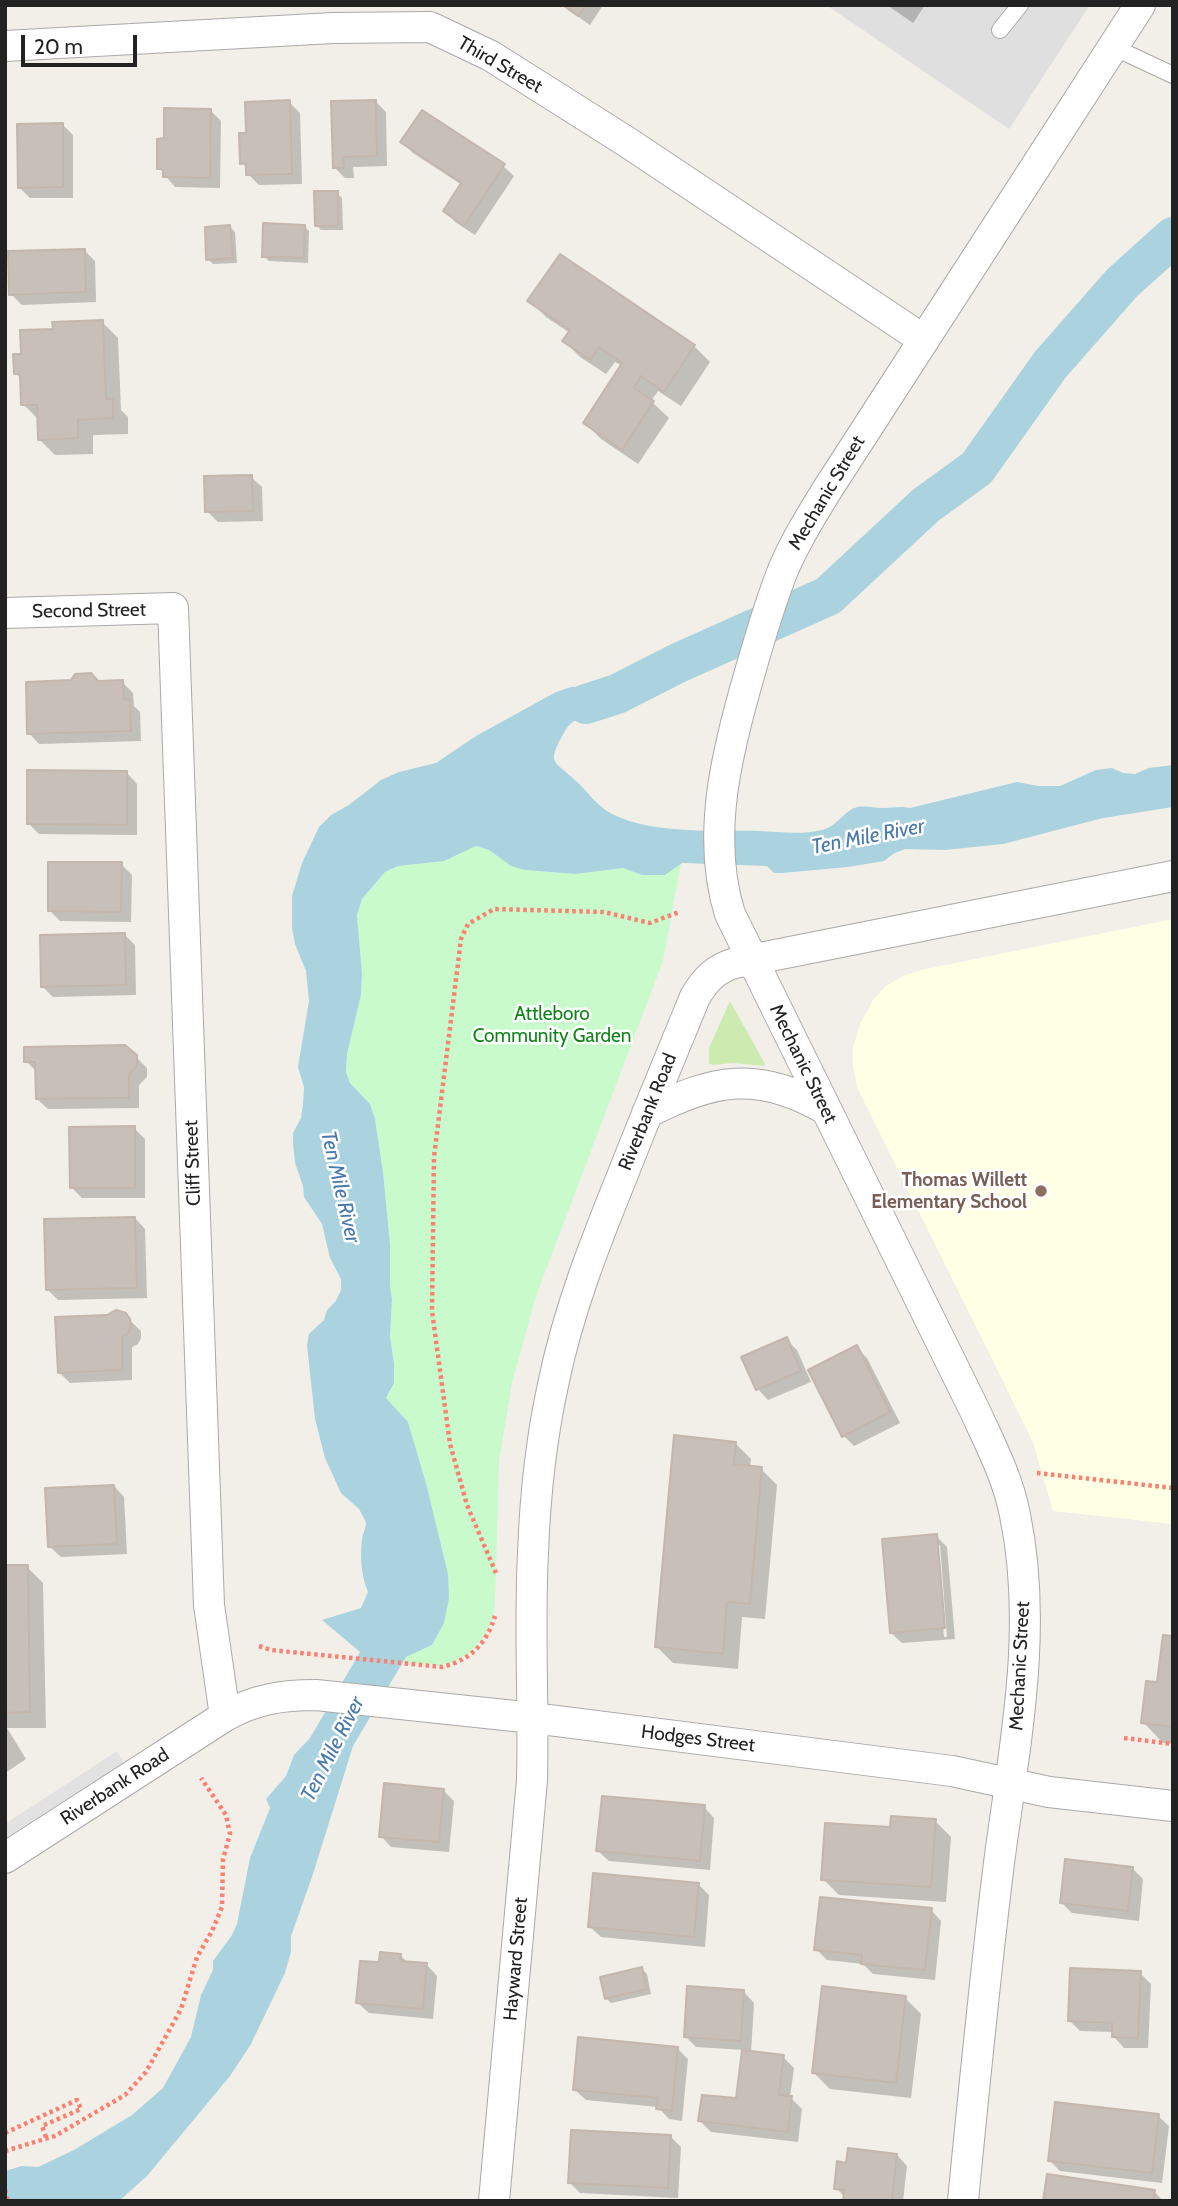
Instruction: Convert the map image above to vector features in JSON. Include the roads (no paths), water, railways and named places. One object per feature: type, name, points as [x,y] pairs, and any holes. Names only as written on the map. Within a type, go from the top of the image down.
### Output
[{"type":"street","name":"Mechanic Street","points":[[963,2201],[983,1994],[1022,1684],[1025,1619],[1020,1544],[1012,1501],[975,1411],[730,914],[724,891],[720,844],[721,806],[736,725],[754,659],[769,607],[791,553],[817,506],[1140,5]]},
{"type":"street","name":"Third Street","points":[[5,46],[333,29],[437,16],[491,56],[627,142],[924,340]]},
{"type":"street","name":"Second Street","points":[[5,613],[173,608]]},
{"type":"street","name":"Cliff Street","points":[[173,608],[209,1605],[225,1716]]},
{"type":"street","name":"Riverbank Road","points":[[533,1718],[533,1553],[538,1485],[552,1385],[581,1279],[701,987],[708,978],[724,967],[751,959],[1173,876]]},
{"type":"street","points":[[647,1113],[702,1089],[746,1082],[786,1090],[825,1109]]},
{"type":"street","name":"Hodges Street","points":[[225,1716],[266,1698],[316,1695],[403,1703],[952,1771],[1067,1795],[1173,1806]]},
{"type":"street","name":"Riverbank Road","points":[[5,1858],[225,1716]]},
{"type":"street","name":"Hayward Street","points":[[494,2201],[532,1780],[533,1718]]},
{"type":"lane","points":[[1000,30],[1020,5]]},
{"type":"lane","points":[[1113,47],[1173,75]]},
{"type":"water","name":"Ten Mile River","points":[[637,683],[614,707],[580,718],[569,725],[554,756],[558,765],[603,808],[623,819],[641,824],[701,831],[814,832],[835,824],[852,809],[860,807],[910,808],[1017,782],[1060,786],[1096,770],[1112,768],[1135,774],[1149,768],[1173,765],[1173,807],[1103,818],[1003,844],[945,850],[905,849],[884,861],[782,873],[774,873],[767,866],[682,863],[665,875],[642,875],[623,868],[575,874],[525,870],[511,866],[489,850],[476,846],[444,861],[398,866],[385,872],[362,899],[357,915],[361,995],[347,1054],[346,1072],[350,1083],[370,1104],[375,1119],[390,1244],[390,1337],[394,1383],[386,1398],[408,1422],[427,1487],[448,1574],[449,1598],[444,1623],[432,1645],[406,1657],[353,1746],[291,1936],[291,1952],[285,1973],[251,2044],[230,2076],[147,2176],[119,2201],[5,2201],[5,2171],[22,2166],[38,2167],[74,2150],[132,2115],[163,2088],[191,2037],[201,1995],[213,1970],[213,1961],[237,1924],[250,1858],[270,1808],[266,1799],[286,1776],[294,1755],[310,1738],[360,1652],[322,1620],[361,1608],[368,1592],[361,1559],[366,1522],[359,1509],[341,1493],[325,1458],[315,1419],[307,1345],[309,1334],[324,1320],[327,1310],[336,1301],[341,1290],[341,1279],[330,1258],[322,1224],[304,1197],[293,1144],[293,1133],[301,1118],[303,1104],[304,1087],[298,1067],[309,1001],[306,971],[295,944],[292,928],[292,896],[302,863],[319,827],[331,815],[349,805],[381,780],[399,772],[436,763],[476,736],[556,692],[571,687]]},
{"type":"waterway","points":[[586,704],[617,694],[678,663],[828,596],[926,505],[977,468],[1050,365],[1122,283],[1173,237]]},
{"type":"place","name":"Thomas Willett Elementary School","points":[[1041,1191]]},
{"type":"park label","name":"Attleboro Community Garden","points":[[552,1025]]}]
